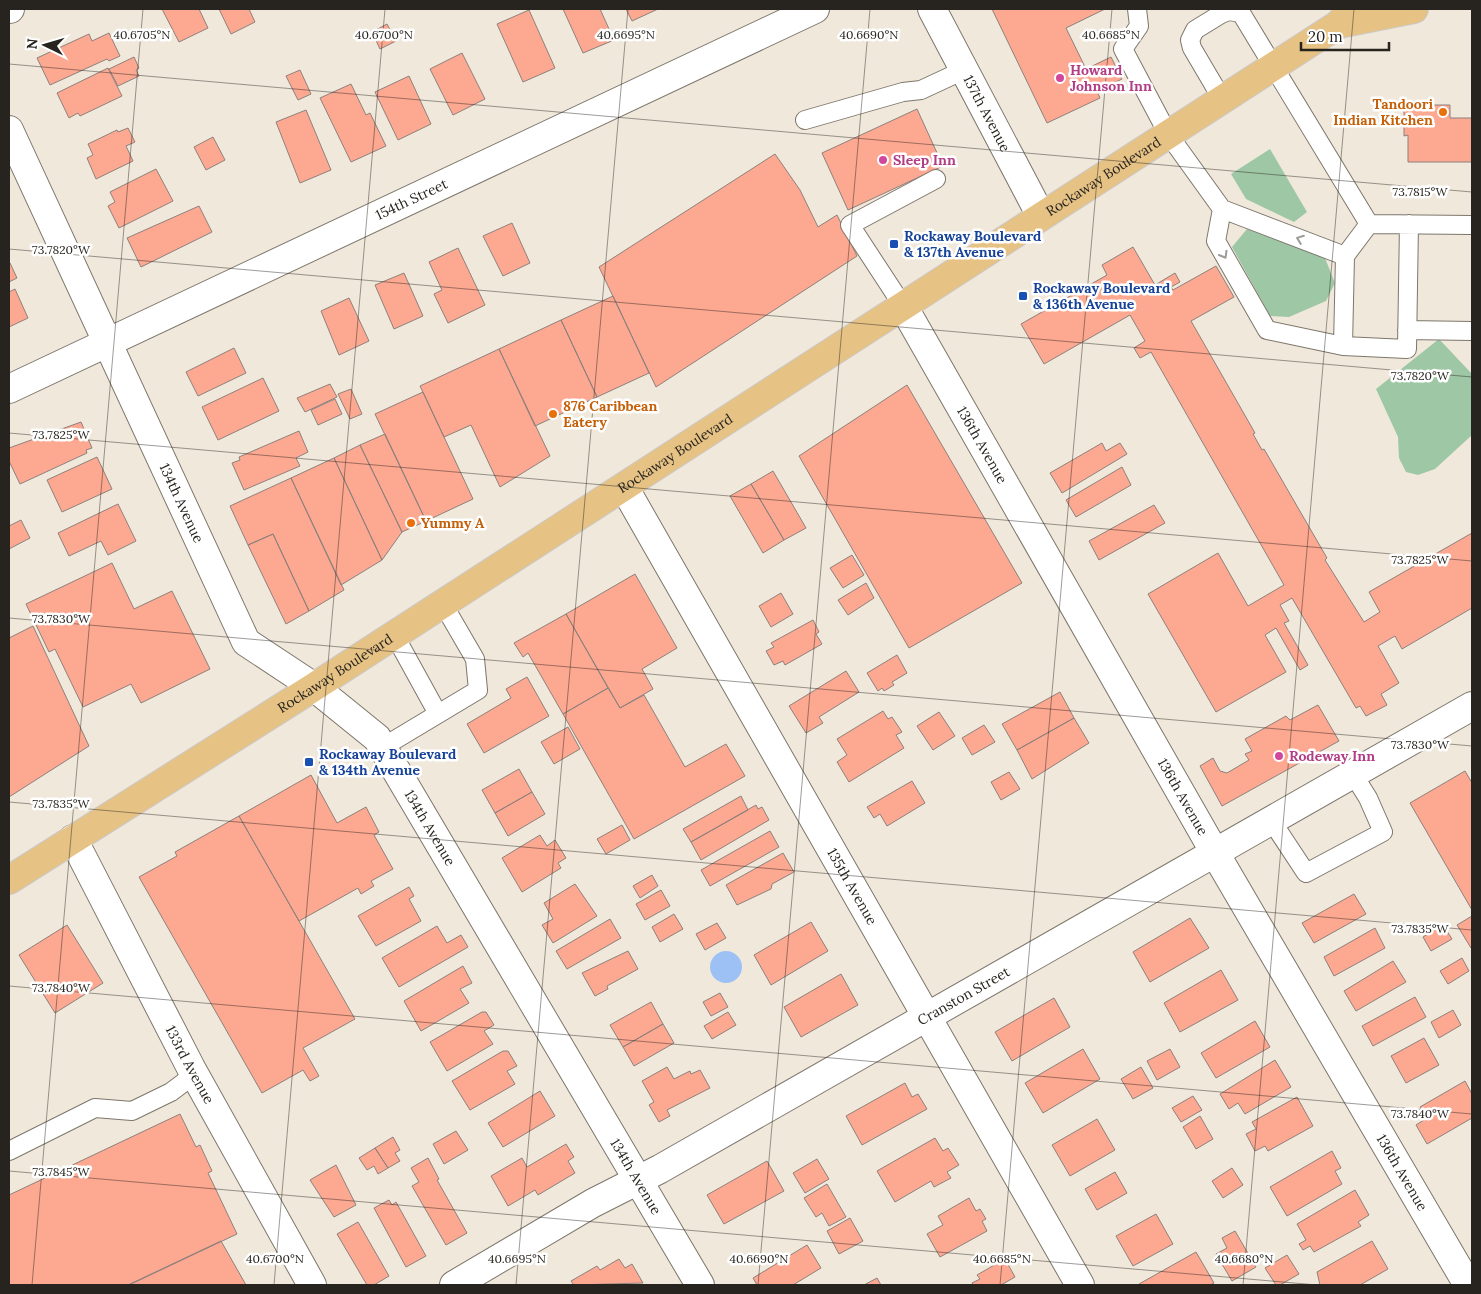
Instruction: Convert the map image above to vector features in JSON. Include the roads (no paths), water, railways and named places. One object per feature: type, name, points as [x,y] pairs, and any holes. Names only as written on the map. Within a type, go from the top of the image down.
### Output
[{"type":"main road","name":"Rockaway Boulevard","points":[[9,880],[314,688],[1274,66],[1342,14],[1414,9]]},
{"type":"street","name":"154th Street","points":[[9,389],[814,9]]},
{"type":"street","name":"137th Avenue","points":[[932,9],[1041,216]]},
{"type":"street","name":"134th Avenue","points":[[9,130],[109,342],[246,642],[314,688],[377,738],[640,1180],[700,1285]]},
{"type":"street","name":"136th Avenue","points":[[903,306],[1214,853],[1468,1285]]},
{"type":"street","name":"135th Avenue","points":[[624,487],[1080,1285]]},
{"type":"street","name":"Cranston Street","points":[[454,1285],[593,1203],[640,1180],[1472,706]]},
{"type":"street","name":"133rd Avenue","points":[[73,839],[195,1074],[312,1285]]},
{"type":"lane","points":[[1222,99],[1192,48],[1190,40],[1195,30],[1221,14],[1229,11],[1242,13],[1369,224]]},
{"type":"lane","points":[[1138,17],[1123,49],[1168,134],[1222,209],[1345,256]]},
{"type":"lane","points":[[805,120],[903,92],[921,90],[964,70]]},
{"type":"lane","points":[[903,306],[850,225],[936,179]]},
{"type":"lane","points":[[1222,209],[1216,241],[1267,330],[1343,346],[1407,349],[1410,224]]},
{"type":"lane","points":[[1369,224],[1472,225]]},
{"type":"lane","points":[[1343,346],[1345,256],[1369,224]]},
{"type":"lane","points":[[1408,330],[1472,331]]},
{"type":"lane","points":[[383,747],[478,690],[475,660],[443,604]]},
{"type":"lane","points":[[394,636],[438,714]]},
{"type":"lane","points":[[1271,820],[1306,873],[1384,832],[1368,798],[1353,774]]},
{"type":"lane","points":[[9,1151],[95,1108],[132,1111],[171,1092],[195,1074]]},
{"type":"water","points":[[726,951],[732,952],[737,956],[741,961],[741,973],[737,978],[732,982],[726,983],[720,982],[715,978],[711,973],[710,967],[711,961],[715,956],[720,952]]},
{"type":"place","name":"Howard Johnson Inn","points":[[1060,78]]},
{"type":"place","name":"Tandoori Indian Kitchen","points":[[1443,112]]},
{"type":"place","name":"Sleep Inn","points":[[883,160]]},
{"type":"place","name":"Rockaway Boulevard & 137th Avenue","points":[[894,244]]},
{"type":"place","name":"Rockaway Boulevard & 136th Avenue","points":[[1023,296]]},
{"type":"place","name":"876 Caribbean Eatery","points":[[553,414]]},
{"type":"place","name":"Yummy A","points":[[411,523]]},
{"type":"place","name":"Rodeway Inn","points":[[1279,756]]},
{"type":"place","name":"Rockaway Boulevard & 134th Avenue","points":[[309,762]]}]
